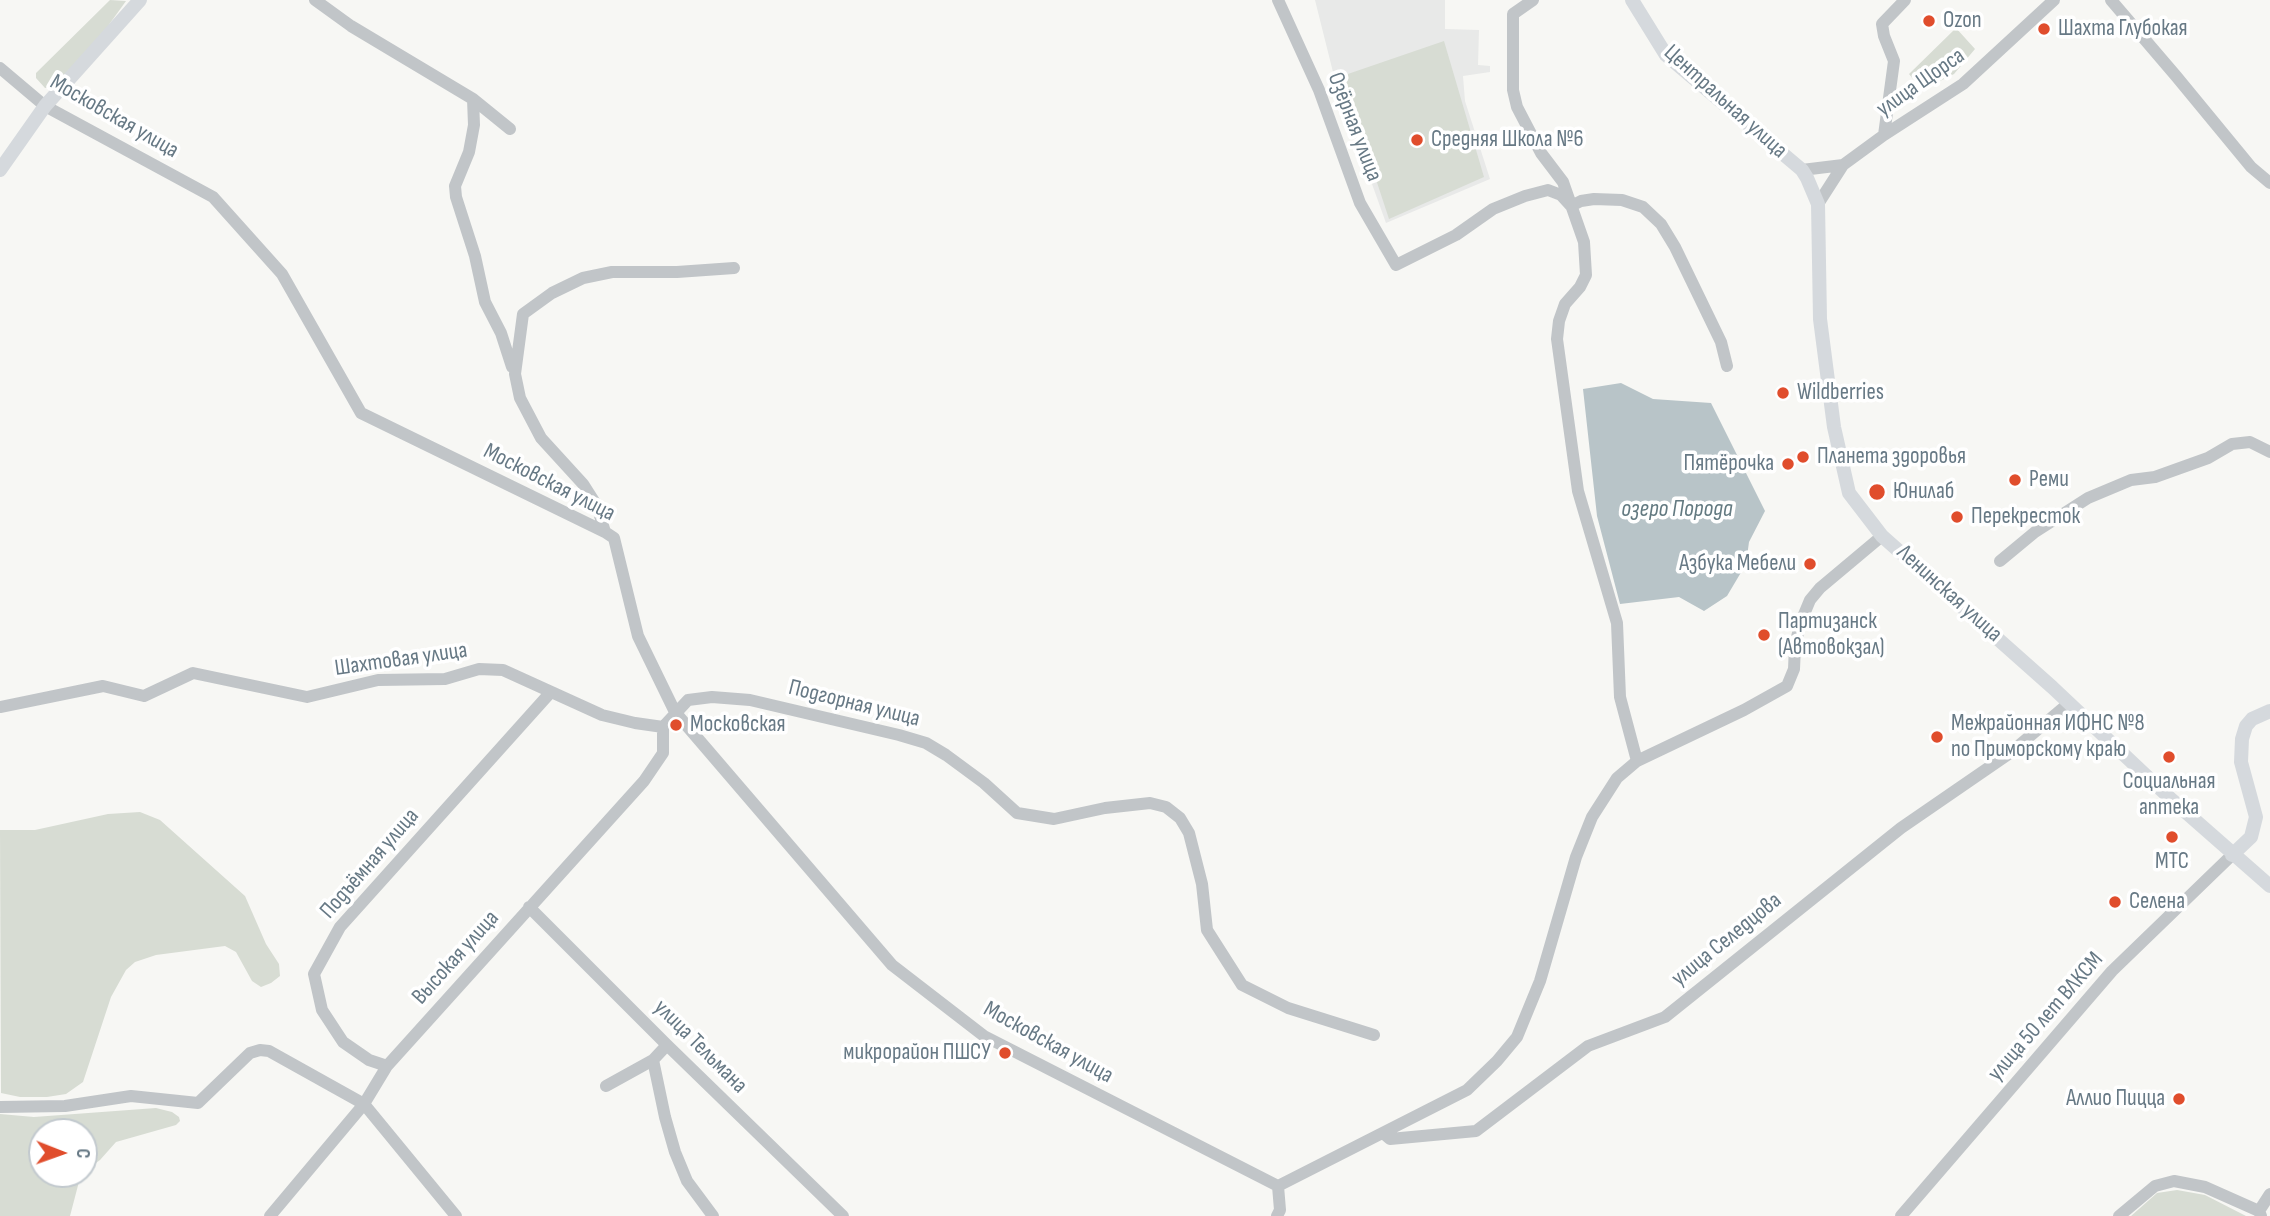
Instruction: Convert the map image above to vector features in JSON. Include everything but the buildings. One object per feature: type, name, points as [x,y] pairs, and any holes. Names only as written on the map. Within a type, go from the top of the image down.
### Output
[{"type":"main road","points":[[0,170],[45,106],[140,0]]},
{"type":"main road","name":"Центральная улица","points":[[1632,0],[1666,55],[1802,170],[1818,204]]},
{"type":"main road","name":"Ленинская улица","points":[[1818,204],[1820,319],[1834,427],[1849,493],[1882,536],[2232,855],[2270,886]]},
{"type":"main road","points":[[2232,855],[2251,837],[2256,817],[2241,762],[2242,739],[2246,726],[2252,719],[2270,711]]},
{"type":"street","points":[[315,0],[351,26],[473,99],[510,129]]},
{"type":"street","name":"Озёрная улица","points":[[1278,0],[1319,90],[1360,203],[1396,265],[1456,235],[1493,209],[1513,200],[1548,190],[1561,195],[1572,205]]},
{"type":"street","points":[[1532,0],[1513,14],[1513,90],[1517,107],[1541,153],[1563,182],[1584,242],[1586,275],[1580,287],[1565,304],[1557,339],[1578,491],[1617,624],[1620,697],[1637,761]]},
{"type":"street","points":[[1884,135],[1894,61],[1882,24],[1905,0]]},
{"type":"street","name":"улица Щорса","points":[[1818,204],[1843,165],[1962,84],[2054,0]]},
{"type":"street","points":[[2110,0],[2251,167],[2270,183]]},
{"type":"street","name":"Московская улица","points":[[0,68],[45,106],[213,197],[282,274],[361,413],[614,538],[638,636],[675,712],[892,965],[984,1037],[1278,1186]]},
{"type":"street","points":[[473,99],[474,125],[469,152],[455,186],[485,302],[501,333],[520,398],[532,425],[583,484],[597,506],[605,532]]},
{"type":"street","points":[[1802,170],[1843,165]]},
{"type":"street","points":[[1572,205],[1594,199],[1622,200],[1643,207],[1661,224],[1715,330],[1727,366]]},
{"type":"street","points":[[514,374],[523,314],[552,293],[583,278],[612,272],[677,272],[734,268]]},
{"type":"street","points":[[2000,561],[2035,532],[2088,498],[2131,480],[2155,477],[2208,458],[2232,444],[2250,442],[2270,452]]},
{"type":"street","points":[[1277,1216],[1280,1210],[1278,1186],[1467,1090],[1497,1061],[1517,1037],[1540,981],[1576,857],[1592,817],[1617,778],[1637,761],[1744,710],[1787,686],[1794,669],[1800,624],[1810,600],[1820,588],[1882,536]]},
{"type":"street","name":"Шахтовая улица","points":[[0,706],[103,686],[144,696],[192,673],[307,697],[378,680],[445,679],[480,670],[503,670],[602,715],[663,727]]},
{"type":"street","name":"Подъёмная улица","points":[[387,1066],[369,1060],[343,1042],[322,1010],[314,974],[340,927],[550,693]]},
{"type":"street","name":"Подгорная улица","points":[[675,712],[688,700],[712,697],[750,699],[926,743],[984,783],[1017,813],[1035,817],[1054,819],[1105,808],[1150,803],[1166,807],[1180,818],[1189,833],[1202,884],[1207,930],[1242,985],[1287,1008],[1374,1035]]},
{"type":"street","name":"улица Селедцова","points":[[1383,1133],[1390,1139],[1476,1131],[1588,1046],[1665,1017],[1902,828],[2010,753],[2069,704]]},
{"type":"street","points":[[663,727],[675,712]]},
{"type":"street","name":"Высокая улица","points":[[270,1216],[364,1104],[387,1066],[644,781],[663,753],[663,727]]},
{"type":"street","name":"улица 50 лет ВЛКСМ","points":[[1901,1216],[2121,961],[2232,855]]},
{"type":"street","name":"улица Тельмана","points":[[529,907],[843,1216]]},
{"type":"street","points":[[606,1086],[653,1060],[667,1045]]},
{"type":"street","points":[[0,1107],[65,1106],[131,1097],[198,1103],[250,1053],[260,1049],[269,1051],[364,1104],[456,1216]]},
{"type":"street","points":[[653,1060],[675,1152],[687,1181],[713,1216]]},
{"type":"street","points":[[2119,1216],[2155,1186],[2174,1181],[2205,1187],[2260,1214],[2270,1194]]},
{"type":"shaded area","points":[[110,0],[126,1],[103,33],[54,87],[45,88],[36,78],[36,73]]},
{"type":"shaded area","name":"Средняя Школа №6","points":[[1315,0],[1445,0],[1445,29],[1479,30],[1478,65],[1490,66],[1490,72],[1463,76],[1465,101],[1490,179],[1386,223],[1336,84]]},
{"type":"shaded area","points":[[1956,28],[1975,49],[1954,74],[1922,90],[1909,74]]},
{"type":"shaded area","points":[[1444,41],[1484,177],[1389,219],[1342,76]]},
{"type":"shaded area","points":[[140,812],[160,820],[245,896],[266,944],[279,964],[280,976],[261,987],[252,981],[236,952],[225,946],[156,955],[135,962],[126,970],[111,997],[83,1082],[66,1094],[47,1097],[20,1097],[1,1093],[0,830],[35,830],[108,814]]},
{"type":"shaded area","points":[[156,1108],[172,1112],[180,1121],[176,1125],[116,1142],[98,1162],[98,1118],[28,1118],[28,1188],[77,1188],[70,1216],[0,1216],[0,1114],[34,1117]]},
{"type":"shaded area","points":[[2177,1190],[2205,1195],[2246,1216],[2131,1216],[2157,1193]]},
{"type":"water","name":"озеро Порода","points":[[1621,383],[1653,399],[1711,403],[1765,511],[1749,542],[1746,564],[1727,596],[1704,611],[1679,597],[1620,604],[1597,516],[1583,389]]},
{"type":"place","name":"Ozon","points":[[1929,21]]},
{"type":"place","name":"Шахта Глубокая","points":[[2044,29]]},
{"type":"place","name":"Средняя Школа №6","points":[[1417,140]]},
{"type":"place","name":"Wildberries","points":[[1783,393]]},
{"type":"place","name":"Планета здоровья","points":[[1803,457]]},
{"type":"place","name":"Пятёрочка","points":[[1788,464]]},
{"type":"place","name":"Реми","points":[[2015,480]]},
{"type":"place","name":"Юнилаб","points":[[1877,492]]},
{"type":"place","name":"Перекресток","points":[[1957,517]]},
{"type":"place","name":"Азбука Мебели","points":[[1810,564]]},
{"type":"place","name":"Партизанск (Автовокзал)","points":[[1764,635]]},
{"type":"place","name":"Московская","points":[[676,725]]},
{"type":"place","name":"Межрайонная ИФНС №8 по Приморскому краю","points":[[1937,737]]},
{"type":"place","name":"Социальная аптека","points":[[2169,757]]},
{"type":"place","name":"МТС","points":[[2172,837]]},
{"type":"place","name":"Селена","points":[[2115,902]]},
{"type":"place","name":"микрорайон ПШСУ","points":[[1005,1053]]},
{"type":"place","name":"Аллио Пицца","points":[[2179,1099]]}]
